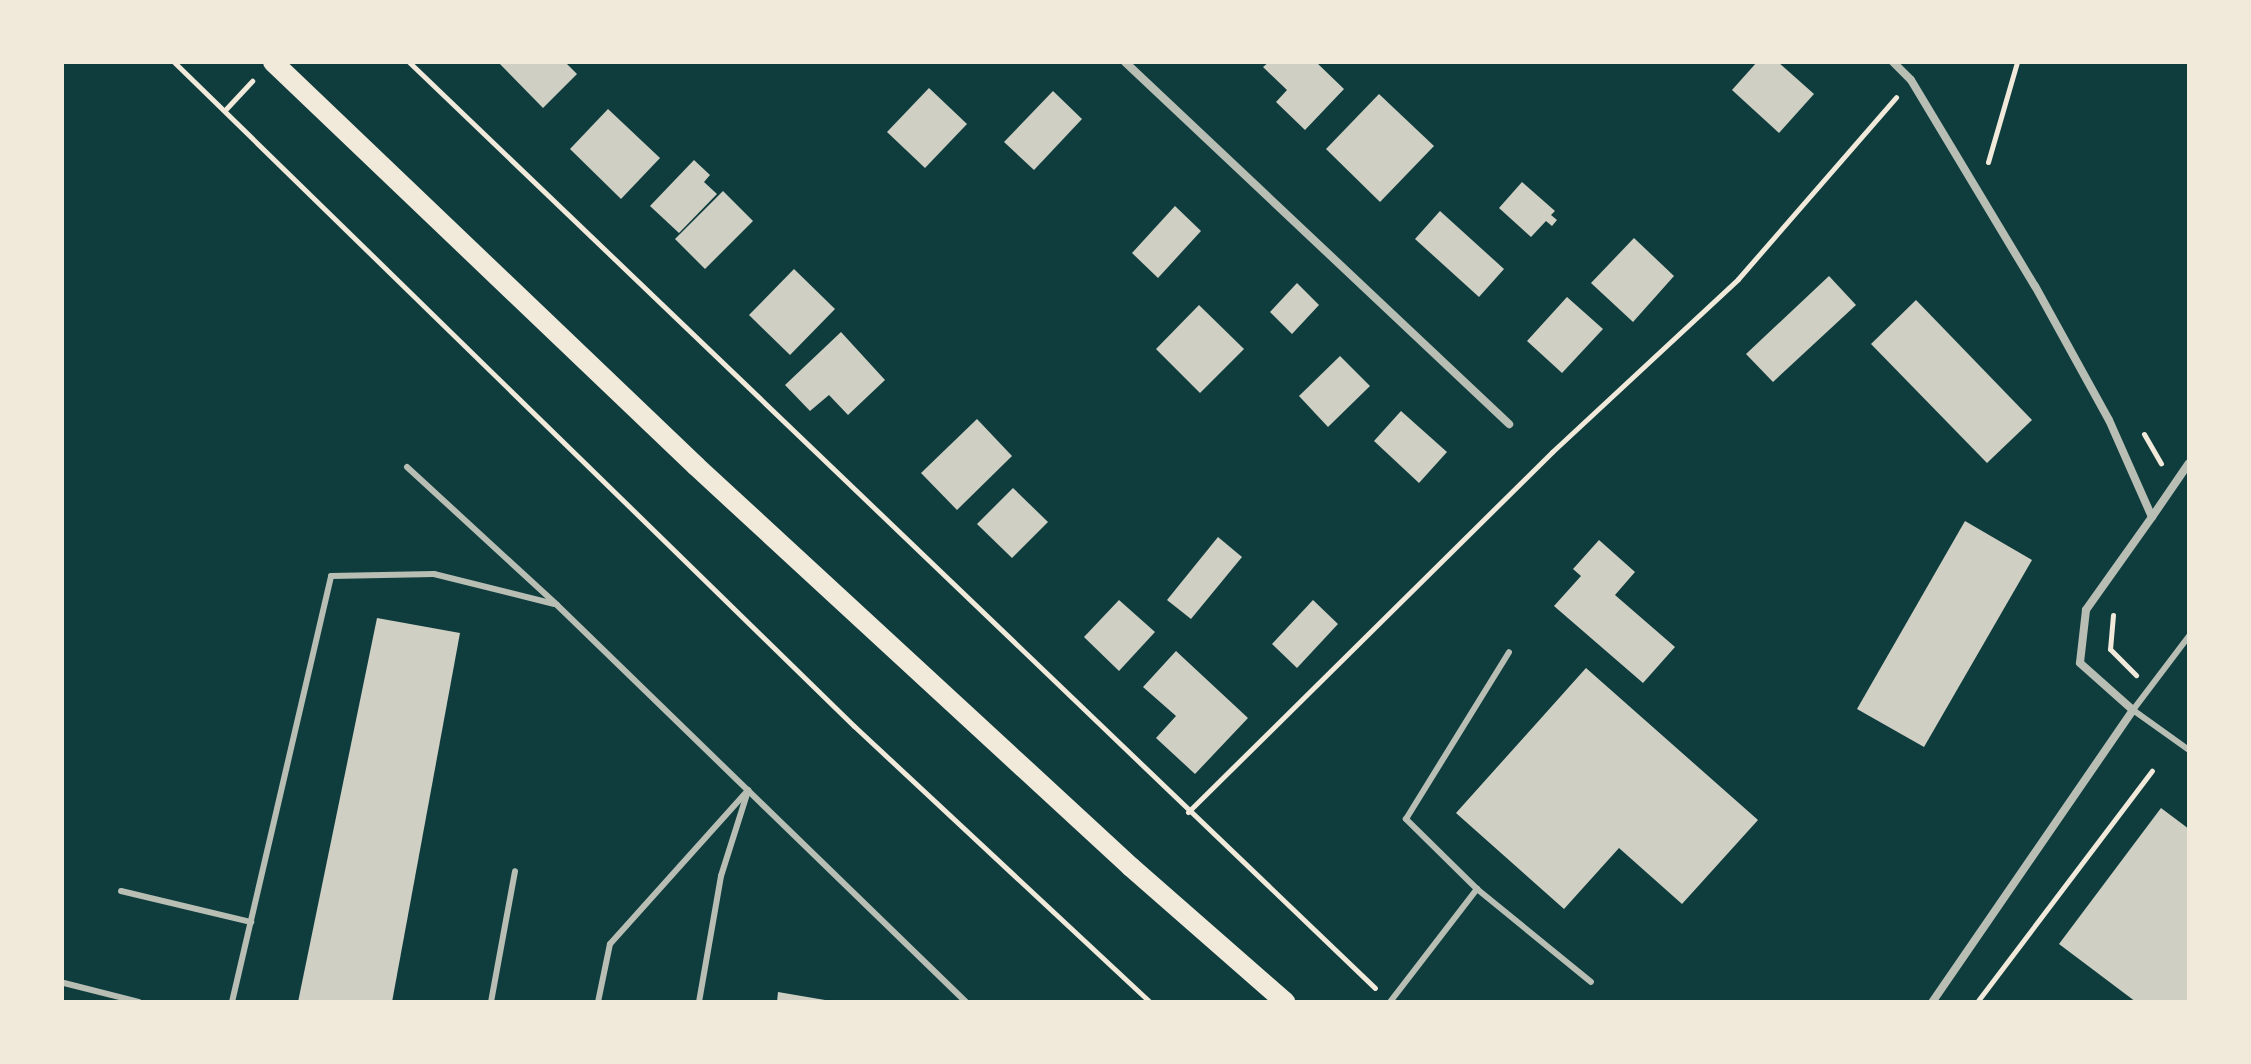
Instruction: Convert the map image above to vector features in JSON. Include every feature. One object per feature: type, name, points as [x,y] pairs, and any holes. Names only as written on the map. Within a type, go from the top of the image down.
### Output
[{"type":"main road","points":[[267,67],[1131,867],[1285,1002]]},
{"type":"street","points":[[1125,62],[1509,424]]},
{"type":"street","points":[[1893,62],[1911,80],[2094,393],[2152,517]]},
{"type":"street","points":[[1932,1002],[2133,710],[2080,663],[2086,610],[2189,463]]},
{"type":"lane","points":[[407,467],[557,605],[966,1002]]},
{"type":"lane","points":[[232,1002],[331,576],[434,574],[557,605]]},
{"type":"lane","points":[[2189,636],[2133,710],[2189,750]]},
{"type":"lane","points":[[1509,652],[1406,819],[1477,889],[1591,982]]},
{"type":"lane","points":[[598,1002],[610,944],[748,790]]},
{"type":"lane","points":[[699,1002],[721,876],[748,790]]},
{"type":"lane","points":[[491,1002],[515,871]]},
{"type":"lane","points":[[1390,1002],[1477,889]]},
{"type":"lane","points":[[121,891],[251,922]]},
{"type":"lane","points":[[64,983],[139,1002]]},
{"type":"path","points":[[174,62],[854,726],[1150,1002]]},
{"type":"path","points":[[409,62],[1379,992]]},
{"type":"path","points":[[1985,171],[2017,62]]},
{"type":"path","points":[[225,110],[267,67]]},
{"type":"path","points":[[1188,812],[1552,452],[1738,279],[1911,80]]},
{"type":"path","points":[[2120,602],[2113,615],[2110,649],[2149,688]]},
{"type":"path","points":[[1977,1002],[2152,771]]},
{"type":"building","points":[[498,62],[565,62],[577,74],[543,108]]},
{"type":"building","points":[[1269,62],[1316,62],[1344,89],[1305,130],[1276,102],[1287,90],[1263,67]]},
{"type":"building","points":[[1757,62],[1778,62],[1814,94],[1779,133],[1732,90]]},
{"type":"building","points":[[929,88],[967,124],[925,168],[887,132]]},
{"type":"building","points":[[1053,91],[1082,119],[1034,170],[1004,142]]},
{"type":"building","points":[[1379,94],[1434,146],[1380,202],[1326,149]]},
{"type":"building","points":[[608,109],[660,158],[621,199],[570,149]]},
{"type":"building","points":[[694,160],[710,175],[704,182],[717,194],[679,233],[650,206]]},
{"type":"building","points":[[1522,182],[1555,211],[1551,215],[1557,220],[1552,226],[1546,221],[1531,237],[1499,208]]},
{"type":"building","points":[[723,191],[753,221],[705,269],[675,239]]},
{"type":"building","points":[[1175,206],[1201,231],[1158,278],[1132,253]]},
{"type":"building","points":[[1440,211],[1504,269],[1479,297],[1415,239]]},
{"type":"building","points":[[1634,238],[1674,276],[1633,322],[1591,283]]},
{"type":"building","points":[[794,269],[835,309],[790,355],[749,315]]},
{"type":"building","points":[[1829,276],[1856,305],[1773,382],[1746,354]]},
{"type":"building","points":[[1297,283],[1319,305],[1292,334],[1270,312]]},
{"type":"building","points":[[1567,297],[1603,329],[1562,373],[1527,341]]},
{"type":"building","points":[[1916,300],[2032,420],[1987,463],[1871,344]]},
{"type":"building","points":[[1199,305],[1244,349],[1200,393],[1156,349]]},
{"type":"building","points":[[841,332],[885,380],[848,415],[829,395],[810,411],[785,385]]},
{"type":"building","points":[[1340,356],[1370,386],[1328,427],[1299,396]]},
{"type":"building","points":[[1401,411],[1447,452],[1419,483],[1374,441]]},
{"type":"building","points":[[977,419],[1012,456],[957,510],[921,473]]},
{"type":"building","points":[[1013,488],[1048,522],[1012,558],[977,524]]},
{"type":"building","points":[[1965,521],[2032,560],[1924,747],[1857,709]]},
{"type":"building","points":[[1218,537],[1242,557],[1191,619],[1167,600]]},
{"type":"building","points":[[1599,540],[1635,572],[1615,595],[1675,647],[1643,683],[1554,606],[1581,576],[1573,569]]},
{"type":"building","points":[[1119,600],[1155,632],[1119,671],[1084,637]]},
{"type":"building","points":[[1313,600],[1338,624],[1297,668],[1272,644]]},
{"type":"building","points":[[377,618],[460,633],[392,1002],[298,1002]]},
{"type":"building","points":[[1176,651],[1248,718],[1195,774],[1156,738],[1176,716],[1143,687]]},
{"type":"building","points":[[1586,668],[1758,820],[1682,904],[1619,848],[1564,909],[1456,813]]},
{"type":"building","points":[[2161,808],[2189,829],[2189,1002],[2136,1002],[2059,944]]},
{"type":"building","points":[[778,992],[825,1000],[825,1002],[777,1002]]}]
